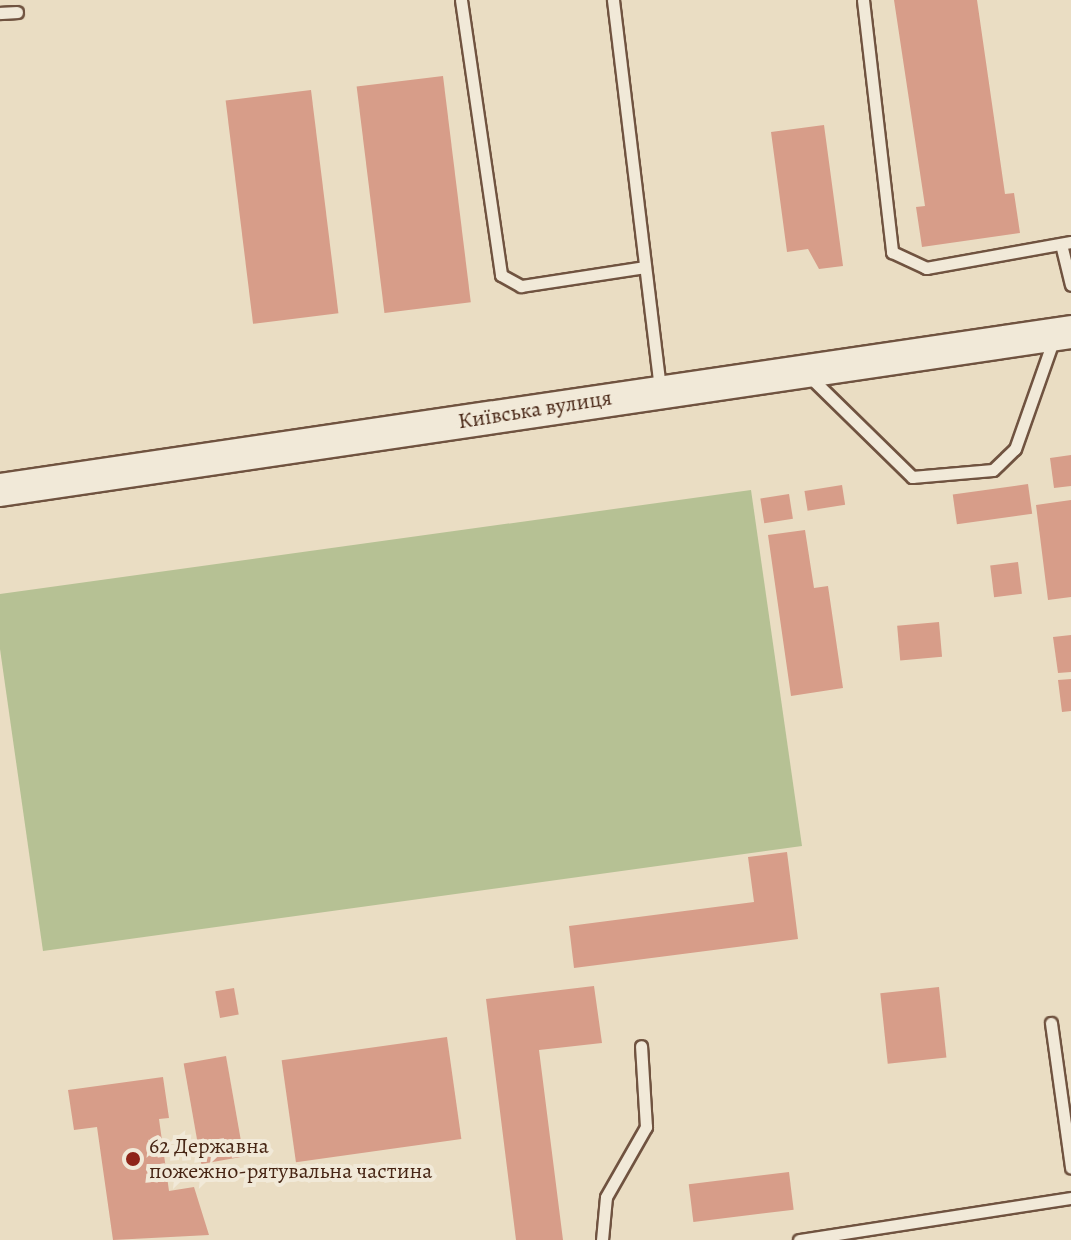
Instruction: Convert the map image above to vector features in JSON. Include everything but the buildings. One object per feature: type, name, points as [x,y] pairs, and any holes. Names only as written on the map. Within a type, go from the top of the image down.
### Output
[{"type":"main road","name":"Київська вулиця","points":[[0,490],[1063,334]]},
{"type":"lane","points":[[461,0],[501,275],[521,286],[645,267]]},
{"type":"lane","points":[[613,0],[660,391]]},
{"type":"lane","points":[[863,0],[892,252],[926,268],[1066,243],[1071,285]]},
{"type":"lane","points":[[0,13],[17,12]]},
{"type":"lane","points":[[804,370],[912,477],[993,470],[1015,449],[1063,334]]},
{"type":"lane","points":[[1051,1023],[1071,1168]]},
{"type":"lane","points":[[602,1240],[606,1197],[646,1127],[641,1046]]},
{"type":"lane","points":[[799,1240],[1071,1198]]},
{"type":"green space","points":[[751,490],[802,846],[43,951],[0,649],[0,594]]},
{"type":"place","name":"62 Державна пожежно-рятувальна частина","points":[[133,1159]]}]
